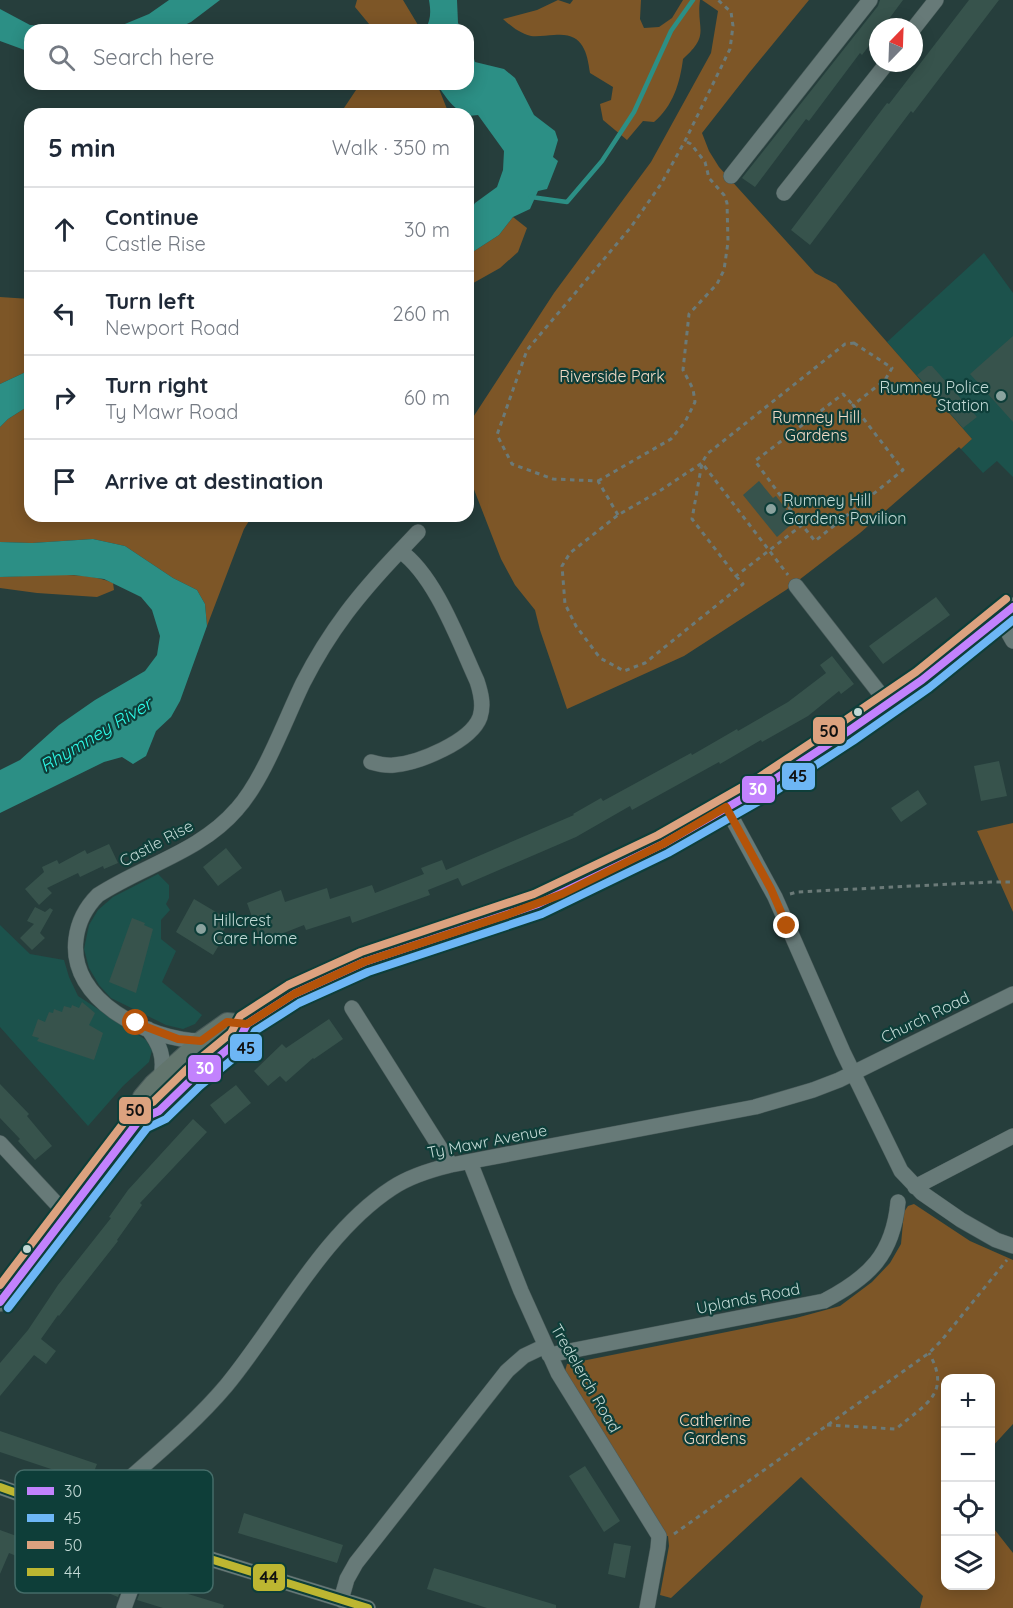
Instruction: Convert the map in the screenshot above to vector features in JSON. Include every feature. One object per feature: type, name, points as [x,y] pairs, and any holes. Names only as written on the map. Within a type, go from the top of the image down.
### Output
[{"type":"main road","points":[[0,1302],[140,1119],[159,1111],[193,1078],[239,1040],[247,1024],[303,990],[364,962],[538,904],[663,844],[801,763],[888,704],[1007,613]]},
{"type":"main road","points":[[140,1119],[142,1097],[201,1041],[227,1022],[247,1024]]},
{"type":"street","points":[[731,176],[870,0]]},
{"type":"street","points":[[922,18],[936,0]]},
{"type":"street","points":[[784,193],[880,72]]},
{"type":"street","name":"Castle Rise","points":[[201,1041],[181,1040],[148,1029],[110,1008],[86,986],[75,954],[76,934],[83,914],[89,903],[98,895],[197,843],[238,808],[259,776],[328,637],[350,607],[418,532]]},
{"type":"street","points":[[371,762],[393,765],[414,761],[452,744],[472,730],[482,707],[482,694],[477,681],[429,581],[414,562],[400,551]]},
{"type":"street","points":[[796,586],[888,704]]},
{"type":"street","points":[[1007,613],[1013,641]]},
{"type":"street","points":[[726,807],[774,897],[901,1171],[915,1187],[961,1220],[996,1240],[1013,1246]]},
{"type":"street","name":"Church Road","points":[[854,1073],[1013,994]]},
{"type":"street","points":[[352,1008],[451,1165]]},
{"type":"street","points":[[148,1029],[161,1050],[163,1060],[161,1077]]},
{"type":"street","name":"Ty Mawr Avenue","points":[[138,1470],[213,1400],[250,1354],[320,1258],[352,1223],[391,1189],[422,1173],[451,1165],[755,1107],[813,1090],[854,1073]]},
{"type":"street","points":[[915,1187],[1013,1136]]},
{"type":"street","points":[[0,1143],[34,1183],[67,1215]]},
{"type":"street","name":"Tredelerch Road","points":[[470,1162],[547,1351],[558,1373],[654,1527],[659,1542]]},
{"type":"street","name":"Uplands Road","points":[[341,1600],[347,1579],[357,1563],[507,1371],[524,1356],[824,1301],[853,1284],[882,1256],[890,1243],[894,1230],[898,1202]]},
{"type":"street","points":[[0,1487],[15,1492]]},
{"type":"street","points":[[647,1608],[659,1542]]},
{"type":"street","points":[[213,1560],[368,1608]]},
{"type":"street","points":[[124,1608],[130,1593]]},
{"type":"path","points":[[685,141],[698,152],[705,162],[709,178],[724,195],[727,203],[728,242],[724,270],[717,284],[689,314],[683,370],[693,389],[695,402],[685,422],[671,439],[598,481],[553,479],[512,464],[497,435],[527,351],[631,226],[661,183],[685,141],[730,49],[733,26],[731,12],[718,0]]},
{"type":"path","points":[[702,463],[618,515],[570,553],[562,566],[565,604],[576,626],[600,658],[624,671],[645,663],[743,584],[692,519],[702,463],[706,454],[814,367],[845,344],[854,343],[892,368],[885,380],[853,405]]},
{"type":"path","points":[[843,394],[853,405],[903,470],[814,541],[755,461],[843,394]]},
{"type":"path","points":[[702,463],[796,586]]},
{"type":"path","points":[[598,481],[618,515]]},
{"type":"path","points":[[736,576],[802,525]]},
{"type":"path","points":[[789,895],[797,892],[1013,882]]},
{"type":"path","points":[[659,1542],[669,1538],[929,1353],[1013,1251]]},
{"type":"path","points":[[827,1425],[896,1429],[934,1396],[938,1379],[937,1368],[929,1353]]},
{"type":"shaded area","points":[[984,253],[1013,293],[1013,477],[997,461],[983,473],[961,449],[972,439],[887,342]]},
{"type":"shaded area","points":[[158,874],[169,885],[169,898],[166,904],[170,910],[161,920],[161,939],[176,951],[162,982],[202,1015],[195,1024],[183,1029],[166,1025],[111,998],[99,985],[89,968],[84,949],[89,925],[98,910],[113,897]]},
{"type":"shaded area","points":[[0,925],[30,954],[64,960],[78,996],[146,1040],[152,1050],[149,1062],[123,1086],[88,1126],[0,1027]]},
{"type":"green space","points":[[357,0],[403,0],[417,24],[369,24],[355,7]]},
{"type":"green space","points":[[558,0],[570,4],[573,0],[641,0],[640,19],[644,28],[659,27],[672,18],[683,0],[700,0],[700,37],[692,51],[683,59],[678,85],[671,101],[661,116],[654,122],[643,121],[627,140],[603,120],[600,104],[611,100],[613,87],[590,73],[585,50],[577,40],[563,35],[531,36],[516,29],[503,19],[537,10]]},
{"type":"green space","points":[[702,0],[809,0],[702,133],[719,167],[815,273],[836,284],[972,439],[961,449],[959,447],[860,533],[786,590],[684,656],[567,709],[535,610],[515,585],[501,559],[474,489],[474,416],[554,293],[651,162],[711,53],[718,11]]},
{"type":"green space","points":[[356,90],[439,90],[447,108],[344,108]]},
{"type":"green space","points":[[513,217],[527,228],[518,252],[500,268],[474,283],[474,251],[499,235]]},
{"type":"green space","points":[[0,297],[24,299],[24,373],[0,384]]},
{"type":"green space","points":[[24,409],[24,522],[248,522],[207,626],[205,604],[197,590],[173,578],[125,546],[93,539],[32,543],[0,542],[0,427]]},
{"type":"green space","points":[[48,575],[97,578],[113,583],[114,590],[97,597],[0,588],[0,577]]},
{"type":"green space","points":[[1013,823],[1013,912],[977,831]]},
{"type":"green space","name":"Catherine Gardens","points":[[914,1204],[970,1241],[1013,1260],[1013,1424],[995,1444],[995,1374],[941,1374],[941,1590],[995,1590],[995,1530],[1013,1553],[1013,1608],[920,1608],[923,1596],[801,1477],[671,1598],[660,1595],[669,1546],[668,1536],[664,1536],[565,1371],[567,1364],[796,1318],[840,1306],[872,1282],[890,1263],[901,1244],[904,1212],[908,1206]]},
{"type":"water","points":[[169,0],[220,0],[187,24],[125,24],[149,14]]},
{"type":"water","points":[[429,0],[457,0],[459,24],[428,24]]},
{"type":"water","points":[[0,9],[28,24],[24,24],[24,50],[0,41]]},
{"type":"water","points":[[474,59],[475,62],[504,69],[515,78],[534,115],[555,131],[558,140],[553,157],[558,161],[547,189],[538,191],[530,209],[513,217],[499,235],[474,251],[474,205],[497,187],[503,170],[504,151],[478,115],[474,115],[474,108],[456,108],[441,90],[474,90]]},
{"type":"water","points":[[24,373],[24,409],[0,427],[0,384]]},
{"type":"water","name":"Rhymney River","points":[[93,539],[125,546],[173,578],[197,590],[205,604],[207,626],[180,701],[171,717],[156,731],[146,756],[133,764],[122,757],[104,762],[0,813],[0,770],[20,760],[59,725],[95,700],[145,671],[157,655],[160,636],[152,610],[141,597],[104,579],[74,575],[0,577],[0,542],[32,543]]},
{"type":"building","points":[[880,0],[903,0],[890,18],[869,18],[869,46],[862,55],[860,53],[809,121],[806,119],[755,187],[742,178],[878,6]]},
{"type":"building","points":[[969,0],[999,0],[913,113],[911,111],[810,245],[791,230],[887,103],[889,104],[914,72],[923,72],[923,60]]},
{"type":"building","name":"Rumney Police Station","points":[[1013,336],[1013,422],[970,374]]},
{"type":"building","points":[[928,366],[932,366],[977,417],[963,428],[917,375]]},
{"type":"building","name":"Rumney Hill Gardens Pavilion","points":[[759,481],[773,498],[776,496],[795,521],[777,537],[743,495]]},
{"type":"building","points":[[936,597],[950,615],[883,664],[869,646]]},
{"type":"building","points":[[832,656],[854,684],[841,694],[839,691],[808,716],[632,810],[630,806],[576,837],[462,886],[458,878],[428,890],[430,895],[352,923],[350,916],[306,930],[304,925],[261,942],[247,903],[281,890],[285,902],[327,888],[330,899],[372,885],[375,893],[424,874],[421,868],[442,860],[446,870],[574,815],[601,798],[603,801],[737,729],[738,731],[788,702],[826,673],[820,665]]},
{"type":"building","points":[[999,761],[1007,796],[981,801],[974,766]]},
{"type":"building","points":[[918,790],[927,804],[901,822],[891,808]]},
{"type":"building","points":[[109,844],[118,863],[104,869],[103,866],[80,877],[78,873],[47,888],[52,893],[39,905],[25,889],[44,872],[42,867],[57,860],[59,864],[85,850],[87,854]]},
{"type":"building","points":[[226,848],[242,868],[218,886],[203,867]]},
{"type":"building","name":"Hillcrest Care Home","points":[[194,899],[221,915],[217,920],[226,926],[221,934],[224,937],[213,955],[176,932]]},
{"type":"building","points":[[35,907],[45,912],[50,908],[53,910],[40,933],[45,938],[32,950],[20,938],[34,924],[27,921]]},
{"type":"building","points":[[132,918],[153,929],[136,993],[109,982]]},
{"type":"building","points":[[82,1002],[95,1013],[89,1025],[103,1033],[94,1060],[37,1041],[39,1038],[32,1036],[38,1019],[45,1022],[49,1012],[53,1013],[54,1009],[62,1012],[64,1006],[71,1008],[72,1005],[79,1008]]},
{"type":"building","points":[[329,1019],[343,1039],[313,1058],[286,1082],[280,1076],[268,1086],[254,1071],[282,1044],[286,1048]]},
{"type":"building","points":[[0,1084],[29,1114],[27,1116],[52,1146],[35,1160],[18,1141],[20,1139],[0,1118]]},
{"type":"building","points":[[236,1085],[251,1103],[225,1124],[210,1105]]},
{"type":"building","points":[[193,1119],[207,1132],[140,1203],[142,1205],[118,1241],[41,1339],[56,1351],[46,1364],[34,1355],[0,1396],[0,1363],[28,1330],[58,1285],[111,1218],[109,1217],[128,1190]]},
{"type":"building","points":[[0,1431],[97,1464],[95,1470],[54,1470],[0,1452]]},
{"type":"building","points":[[585,1466],[620,1521],[604,1532],[569,1476]]},
{"type":"building","points":[[244,1513],[343,1545],[337,1563],[238,1533]]},
{"type":"building","points":[[0,1530],[15,1535],[15,1555],[9,1553],[0,1574]]},
{"type":"building","points":[[614,1543],[631,1546],[625,1578],[608,1574]]},
{"type":"building","points":[[434,1568],[556,1605],[556,1608],[487,1608],[427,1589]]},
{"type":"building","points":[[108,1593],[120,1593],[118,1597]]},
{"type":"building","points":[[140,1593],[185,1593],[224,1605],[223,1608],[163,1608],[137,1600]]},
{"type":"waterway","points":[[531,197],[567,202],[602,161],[634,112],[671,31],[693,0]]},
{"type":"transit line","name":"50","points":[[0,1285],[132,1112],[153,1102],[186,1070],[231,1033],[240,1016],[288,985],[361,952],[534,894],[658,835],[758,778],[841,723],[916,672],[1006,599]]},
{"type":"transit line","name":"30","points":[[0,1302],[140,1119],[159,1111],[193,1078],[239,1040],[247,1024],[294,994],[364,962],[538,904],[663,844],[763,787],[847,732],[922,680],[1013,607]]},
{"type":"transit line","name":"45","points":[[8,1308],[147,1128],[166,1119],[200,1086],[246,1048],[255,1031],[299,1003],[368,972],[542,914],[668,853],[768,796],[853,741],[929,688],[1013,620]]},
{"type":"transit line","name":"44","points":[[0,1487],[15,1492]]},
{"type":"transit line","name":"44","points":[[213,1560],[368,1608]]},
{"type":"place","name":"Rumney Police Station","points":[[1001,396]]},
{"type":"place","name":"Rumney Hill Gardens Pavilion","points":[[771,509]]},
{"type":"place","name":"Hillcrest Care Home","points":[[201,929]]},
{"type":"route","points":[[136,1023],[169,1037],[201,1041],[227,1022],[247,1024],[294,994],[364,962],[538,904],[581,885],[663,844],[726,807],[771,889],[787,926]]},
{"type":"park label","name":"Riverside Park","points":[[612,376]]},
{"type":"park label","name":"Rumney Hill Gardens","points":[[816,426]]}]
